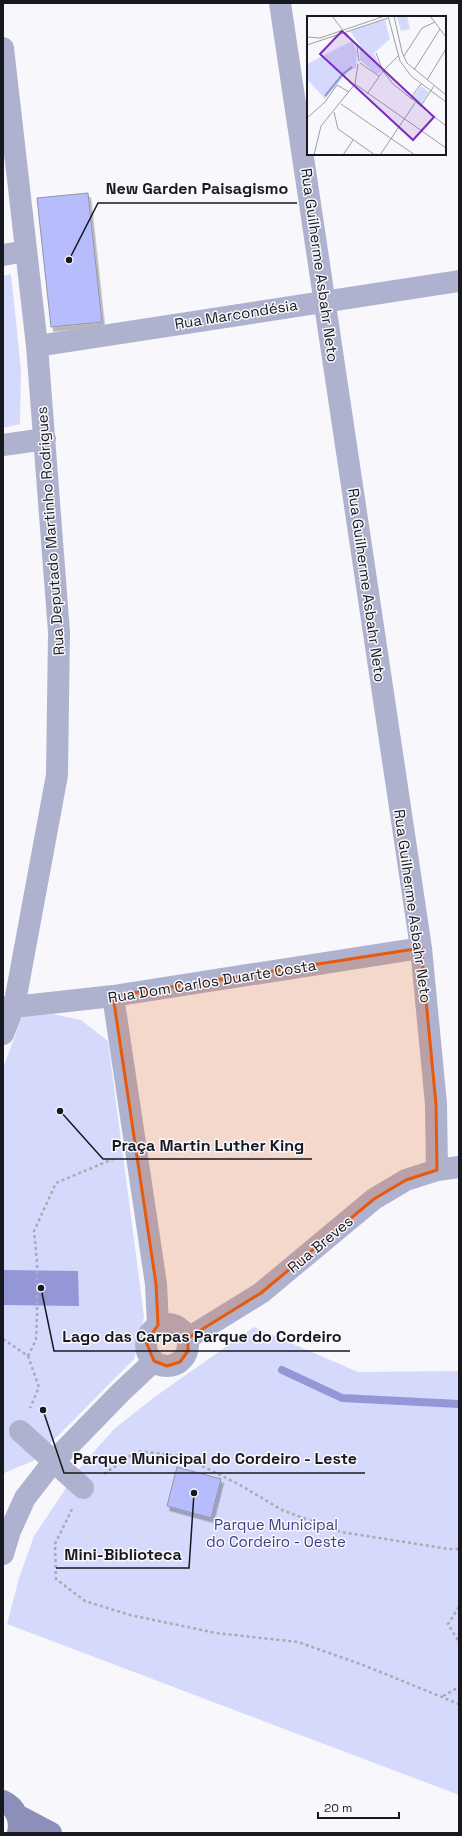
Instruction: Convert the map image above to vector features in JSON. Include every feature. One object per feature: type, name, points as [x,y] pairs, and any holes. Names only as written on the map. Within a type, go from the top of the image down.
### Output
[{"type":"street","name":"Rua Guilherme Asbahr Neto","points":[[280,3],[421,948],[436,1104],[437,1170]]},
{"type":"street","name":"Rua Deputado Martinho Rodrigues","points":[[3,48],[37,346],[59,632],[57,775],[3,1034]]},
{"type":"street","points":[[3,255],[26,251]]},
{"type":"street","name":"Rua Marcondésia","points":[[37,346],[325,300],[459,281]]},
{"type":"street","points":[[3,445],[44,439]]},
{"type":"street","name":"Rua Dom Carlos Duarte Costa","points":[[8,1007],[113,996],[421,948]]},
{"type":"street","points":[[113,996],[138,1152],[156,1284],[158,1325]]},
{"type":"street","name":"Rua Breves","points":[[188,1338],[261,1293],[374,1199],[406,1180],[437,1170],[459,1167]]},
{"type":"street","points":[[165,1323],[179,1326],[188,1338],[188,1351],[180,1362],[167,1366],[154,1361],[146,1349],[148,1335],[158,1325],[165,1323]]},
{"type":"street","points":[[3,1554],[10,1531],[26,1498],[53,1462],[120,1393],[154,1361]]},
{"type":"street","points":[[20,1431],[83,1488]]},
{"type":"street","points":[[13,1817],[52,1833]]},
{"type":"path","points":[[28,1356],[36,1340],[37,1262],[34,1231],[56,1183],[124,1155],[138,1152]]},
{"type":"path","points":[[3,1338],[28,1356],[39,1387],[20,1431]]},
{"type":"path","points":[[459,1549],[449,1549],[341,1532],[282,1510],[240,1485],[182,1456],[137,1452],[83,1488],[55,1544],[56,1579],[84,1601],[130,1615],[216,1633],[298,1642],[442,1696],[459,1704]]},
{"type":"path","points":[[459,1606],[448,1624],[459,1642]]},
{"type":"path","points":[[442,1696],[459,1687]]},
{"type":"highlighted area","points":[[421,948],[436,1104],[437,1170],[406,1180],[374,1199],[261,1293],[188,1338],[188,1351],[180,1362],[167,1366],[154,1361],[146,1342],[158,1325],[156,1284],[113,996]]},
{"type":"green space","points":[[11,274],[21,370],[20,424],[3,428],[3,276]]},
{"type":"green space","points":[[53,1014],[81,1020],[108,1041],[144,1316],[134,1359],[33,1461],[6,1472],[3,1475],[3,1068],[22,1017]]},
{"type":"green space","name":"Parque Municipal do Cordeiro - Oeste","points":[[254,1327],[358,1372],[459,1371],[459,1795],[7,1624],[19,1578],[34,1536],[78,1470],[114,1429],[156,1396]]},
{"type":"water","points":[[3,1270],[78,1271],[79,1306],[3,1305]]},
{"type":"building","points":[[88,193],[102,322],[51,327],[37,198]]},
{"type":"building","points":[[177,1467],[221,1479],[211,1518],[167,1506]]},
{"type":"waterway","points":[[282,1370],[342,1398],[459,1404]]},
{"type":"place","name":"New Garden Paisagismo","points":[[69,260]]},
{"type":"place","name":"Praça Martin Luther King","points":[[60,1111]]},
{"type":"place","name":"Lago das Carpas Parque do Cordeiro","points":[[41,1288]]},
{"type":"place","name":"Parque Municipal do Cordeiro - Leste","points":[[43,1410]]},
{"type":"place","name":"Mini-Biblioteca","points":[[194,1493]]}]
